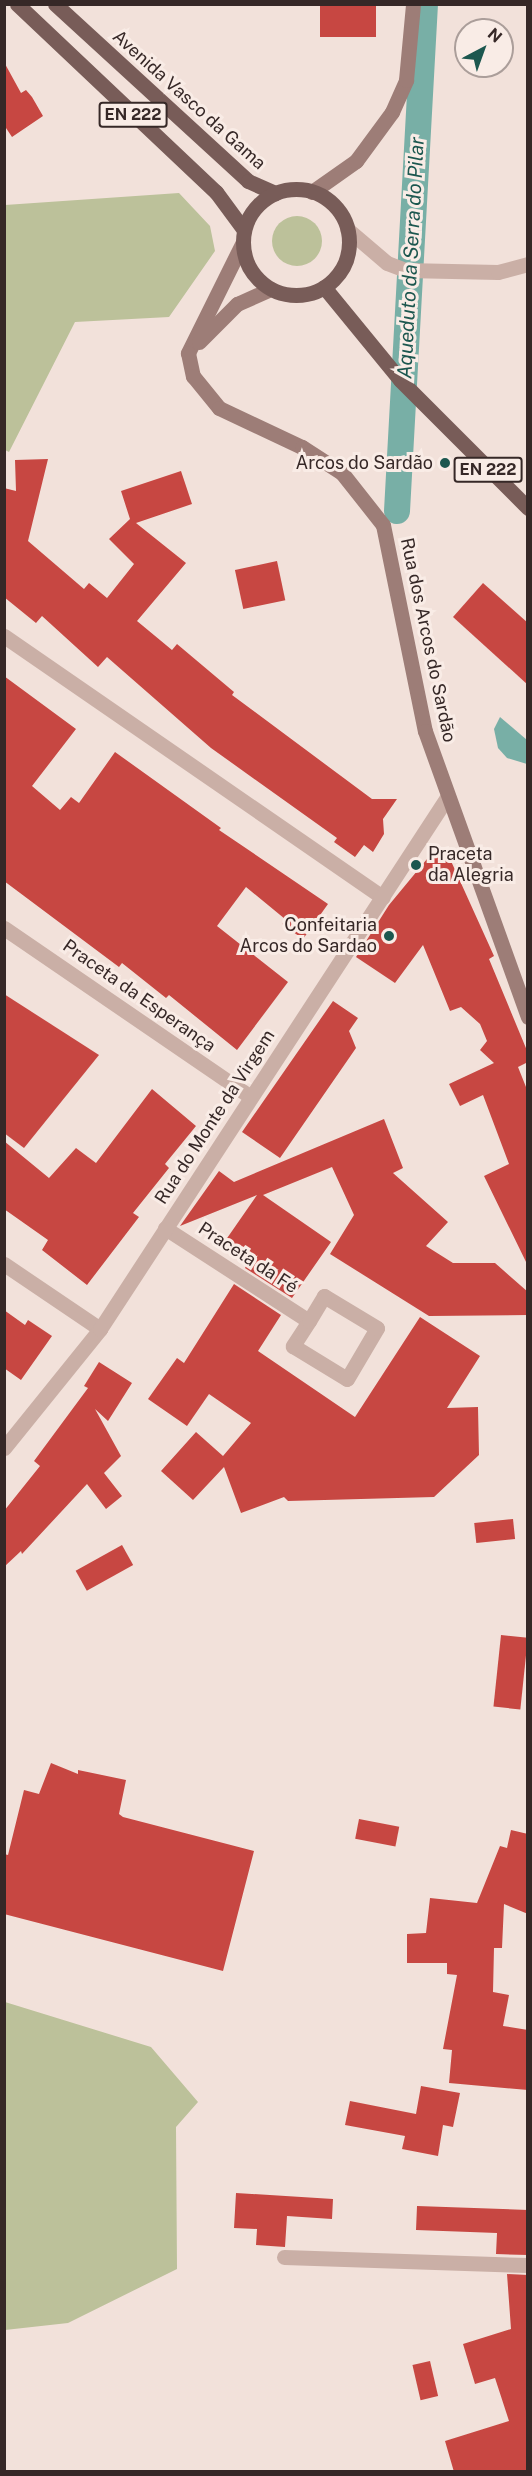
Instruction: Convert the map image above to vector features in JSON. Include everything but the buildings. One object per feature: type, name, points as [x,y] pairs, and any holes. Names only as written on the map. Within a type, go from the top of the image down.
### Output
[{"type":"main road","name":"EN 222","points":[[16,4],[216,192],[243,236],[250,270],[271,289]]},
{"type":"main road","name":"Avenida Vasco da Gama","points":[[55,4],[248,181],[275,193],[312,192]]},
{"type":"main road","points":[[188,353],[237,304],[271,289],[304,295],[324,287],[345,262],[347,229],[328,200],[312,192],[356,161],[392,112],[406,80],[413,4]]},
{"type":"main road","name":"Avenida Vasco da Gama","points":[[243,236],[255,208],[275,193]]},
{"type":"main road","points":[[188,353],[243,236]]},
{"type":"main road","name":"EN 222","points":[[324,287],[400,381],[528,508]]},
{"type":"main road","name":"Rua dos Arcos do Sardão","points":[[188,353],[194,376],[219,408],[302,447],[342,473],[383,525],[425,731],[446,799],[528,1017]]},
{"type":"street","points":[[347,229],[387,263],[405,270],[498,272],[528,264]]},
{"type":"street","points":[[4,636],[383,897]]},
{"type":"street","name":"Rua do Monte da Virgem","points":[[4,1448],[100,1329],[446,799]]},
{"type":"street","name":"Praceta da Esperança","points":[[4,928],[251,1097]]},
{"type":"street","name":"Praceta da Fé","points":[[165,1228],[309,1321]]},
{"type":"street","points":[[4,1264],[100,1329]]},
{"type":"street","name":"Praceta da Fé","points":[[324,1296],[377,1328],[346,1379],[294,1346],[309,1321],[324,1296]]},
{"type":"street","points":[[284,2257],[528,2265]]},
{"type":"green space","points":[[179,193],[210,226],[215,251],[169,317],[75,322],[9,452],[5,450],[5,205]]},
{"type":"green space","points":[[292,216],[302,216],[315,223],[322,236],[322,246],[315,259],[302,266],[292,266],[283,262],[276,255],[272,246],[272,236],[276,227],[283,220]]},
{"type":"green space","points":[[5,2002],[151,2047],[198,2102],[176,2127],[177,2269],[68,2323],[5,2330]]},
{"type":"water","points":[[500,717],[527,740],[527,764],[507,758],[498,748],[494,729]]},
{"type":"waterway","name":"Aqueduto da Serra do Pilar","points":[[397,511],[425,4]]},
{"type":"place","name":"Arcos do Sardão","points":[[445,463]]},
{"type":"place","name":"Praceta da Alegria","points":[[416,865]]},
{"type":"place","name":"Confeitaria Arcos do Sardao","points":[[389,936]]}]
